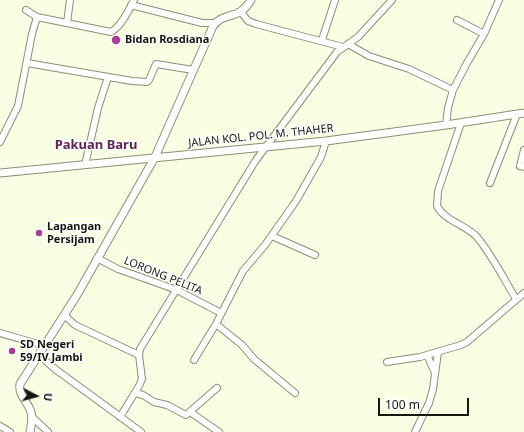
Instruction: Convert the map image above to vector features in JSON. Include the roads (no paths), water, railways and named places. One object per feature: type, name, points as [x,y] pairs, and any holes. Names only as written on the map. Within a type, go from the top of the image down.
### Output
[{"type":"street","points":[[67,23],[70,0]]},
{"type":"street","points":[[30,432],[32,417],[20,386],[64,316],[155,157],[193,70],[216,23],[219,19],[236,15],[241,12],[247,7],[251,0]]},
{"type":"street","points":[[322,40],[335,0]]},
{"type":"street","points":[[120,417],[142,379],[139,355],[144,343],[207,239],[265,148],[337,52],[363,32],[392,0]]},
{"type":"street","points":[[446,125],[448,108],[453,90],[484,34],[499,0]]},
{"type":"street","points":[[26,10],[38,17],[111,32],[115,30],[122,21],[133,3],[202,23],[216,23]]},
{"type":"street","points":[[241,12],[248,21],[256,24],[345,45],[369,56],[408,69],[453,90]]},
{"type":"street","points":[[0,142],[18,106],[32,34],[38,17]]},
{"type":"street","points":[[457,20],[484,34]]},
{"type":"street","points":[[27,63],[132,81],[147,82],[155,65],[158,64],[193,70]]},
{"type":"street","points":[[85,165],[98,108],[108,77]]},
{"type":"street","points":[[490,183],[520,113]]},
{"type":"street","name":"JALAN KOL. POL. M. THAHER","points":[[0,173],[326,141],[461,123],[520,113]]},
{"type":"street","points":[[461,123],[438,191],[437,206],[442,213],[468,229],[480,241],[516,299]]},
{"type":"street","points":[[194,360],[216,324],[243,271],[272,236],[296,201],[321,157],[326,141]]},
{"type":"street","points":[[522,166],[524,150]]},
{"type":"street","points":[[272,236],[315,255]]},
{"type":"street","name":"LORONG PELITA","points":[[97,258],[118,269],[177,290],[221,313]]},
{"type":"street","points":[[387,362],[420,357],[454,348],[467,342],[524,293]]},
{"type":"street","points":[[64,316],[75,325],[139,355]]},
{"type":"street","points":[[216,324],[242,345],[254,359],[295,393]]},
{"type":"street","points":[[0,333],[45,346]]},
{"type":"street","points":[[414,432],[429,403],[433,388],[438,352]]},
{"type":"street","points":[[39,355],[55,370],[140,432]]},
{"type":"street","points":[[427,355],[435,373]]},
{"type":"street","points":[[135,393],[143,395],[154,402],[167,405],[186,415],[217,388]]},
{"type":"street","points":[[190,412],[219,432]]},
{"type":"street","points":[[32,417],[48,432]]},
{"type":"street","points":[[0,426],[10,432]]},
{"type":"place","name":"Bidan Rosdiana","points":[[116,40]]},
{"type":"place","name":"Lapangan Persijam","points":[[39,233]]},
{"type":"place","name":"SD Negeri 59/IV Jambi","points":[[12,351]]},
{"type":"district","name":"Pakuan Baru","points":[[96,145]]}]
